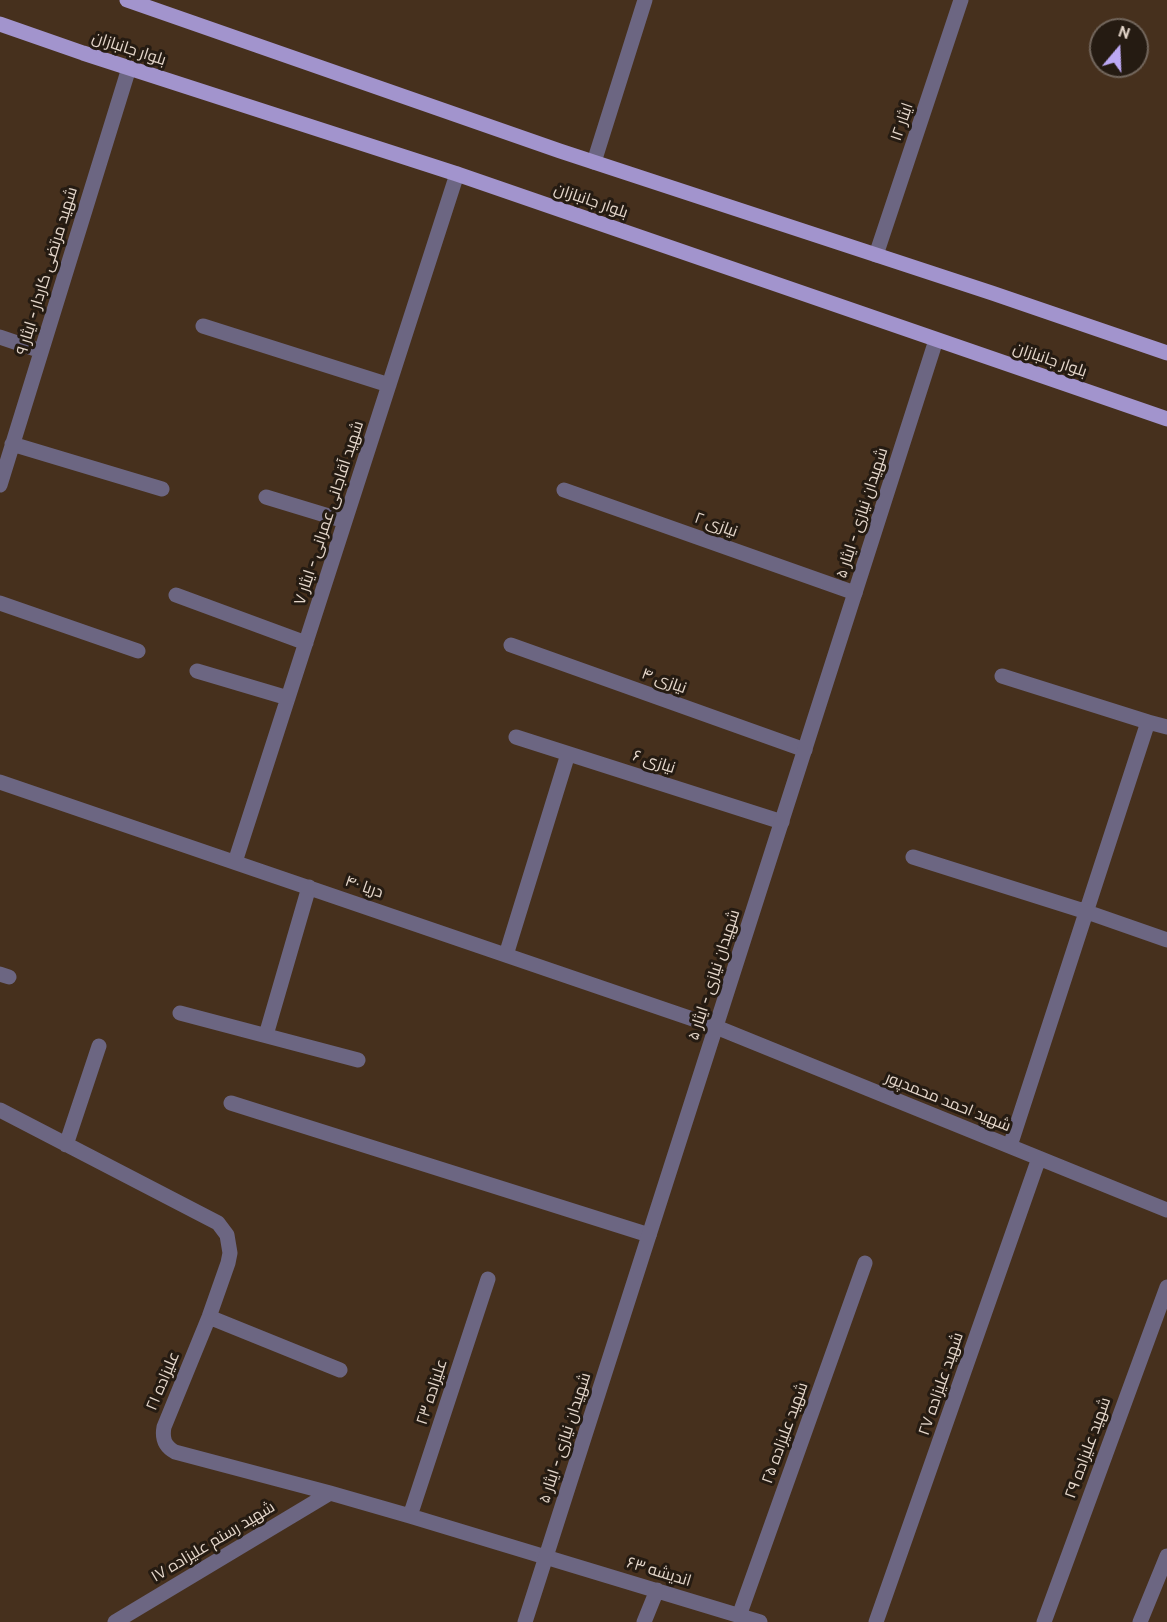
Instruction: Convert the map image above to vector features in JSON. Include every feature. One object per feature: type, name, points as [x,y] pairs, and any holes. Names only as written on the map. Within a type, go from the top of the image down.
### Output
[{"type":"main road","points":[[127,0],[594,162],[1167,353]]},
{"type":"main road","name":"بلوار جانبازان","points":[[0,24],[457,174],[1167,419]]},
{"type":"street","points":[[594,162],[645,0]]},
{"type":"street","name":"ایثار ۱۲","points":[[876,255],[961,0]]},
{"type":"street","name":"شهید مرتضی کاردار - ایثار ۹","points":[[0,485],[129,68]]},
{"type":"street","name":"شهید آقاجانی عمرانی - ایثار ۷","points":[[235,862],[457,174]]},
{"type":"street","points":[[203,326],[389,385]]},
{"type":"street","points":[[0,337],[41,351]]},
{"type":"street","name":"شهیدان نیازی - ایثار ۵","points":[[525,1622],[936,340]]},
{"type":"street","points":[[12,444],[162,489]]},
{"type":"street","name":"نیازی ۲","points":[[564,490],[855,593]]},
{"type":"street","points":[[266,497],[345,521]]},
{"type":"street","points":[[176,595],[306,643]]},
{"type":"street","points":[[0,603],[138,651]]},
{"type":"street","name":"نیازی ۴","points":[[511,645],[805,750]]},
{"type":"street","points":[[197,671],[288,698]]},
{"type":"street","points":[[1002,676],[1167,727]]},
{"type":"street","points":[[1010,1146],[1148,722]]},
{"type":"street","name":"نیازی ۶","points":[[516,737],[782,822]]},
{"type":"street","points":[[506,955],[568,754]]},
{"type":"street","name":"دریا ۴۰","points":[[0,782],[716,1027]]},
{"type":"street","points":[[913,856],[1167,940]]},
{"type":"street","points":[[266,1035],[309,887]]},
{"type":"street","points":[[180,1013],[358,1059]]},
{"type":"street","name":"شهید احمد محمدپور","points":[[716,1027],[1167,1210]]},
{"type":"street","points":[[66,1145],[99,1046]]},
{"type":"street","points":[[231,1103],[649,1235]]},
{"type":"street","name":"علیزاده ۲۱","points":[[0,1110],[218,1223],[227,1235],[230,1253],[228,1263],[209,1317],[164,1427],[162,1436],[169,1449],[546,1556]]},
{"type":"street","name":"شهید علیزاده ۲۷","points":[[876,1622],[1039,1158]]},
{"type":"street","name":"شهید علیزاده ۲۵","points":[[739,1616],[865,1263]]},
{"type":"street","name":"علیزاده ۲۳","points":[[410,1516],[488,1279]]},
{"type":"street","name":"شهید علیزاده ۲۹","points":[[1044,1622],[1167,1287]]},
{"type":"street","points":[[209,1317],[340,1370]]},
{"type":"street","name":"۱۷ شهید رستم علیزاده","points":[[115,1622],[330,1493]]},
{"type":"street","name":"اندیشه ۶۳","points":[[546,1556],[760,1622]]},
{"type":"street","points":[[1140,1622],[1167,1556]]},
{"type":"street","points":[[644,1622],[657,1590]]}]
